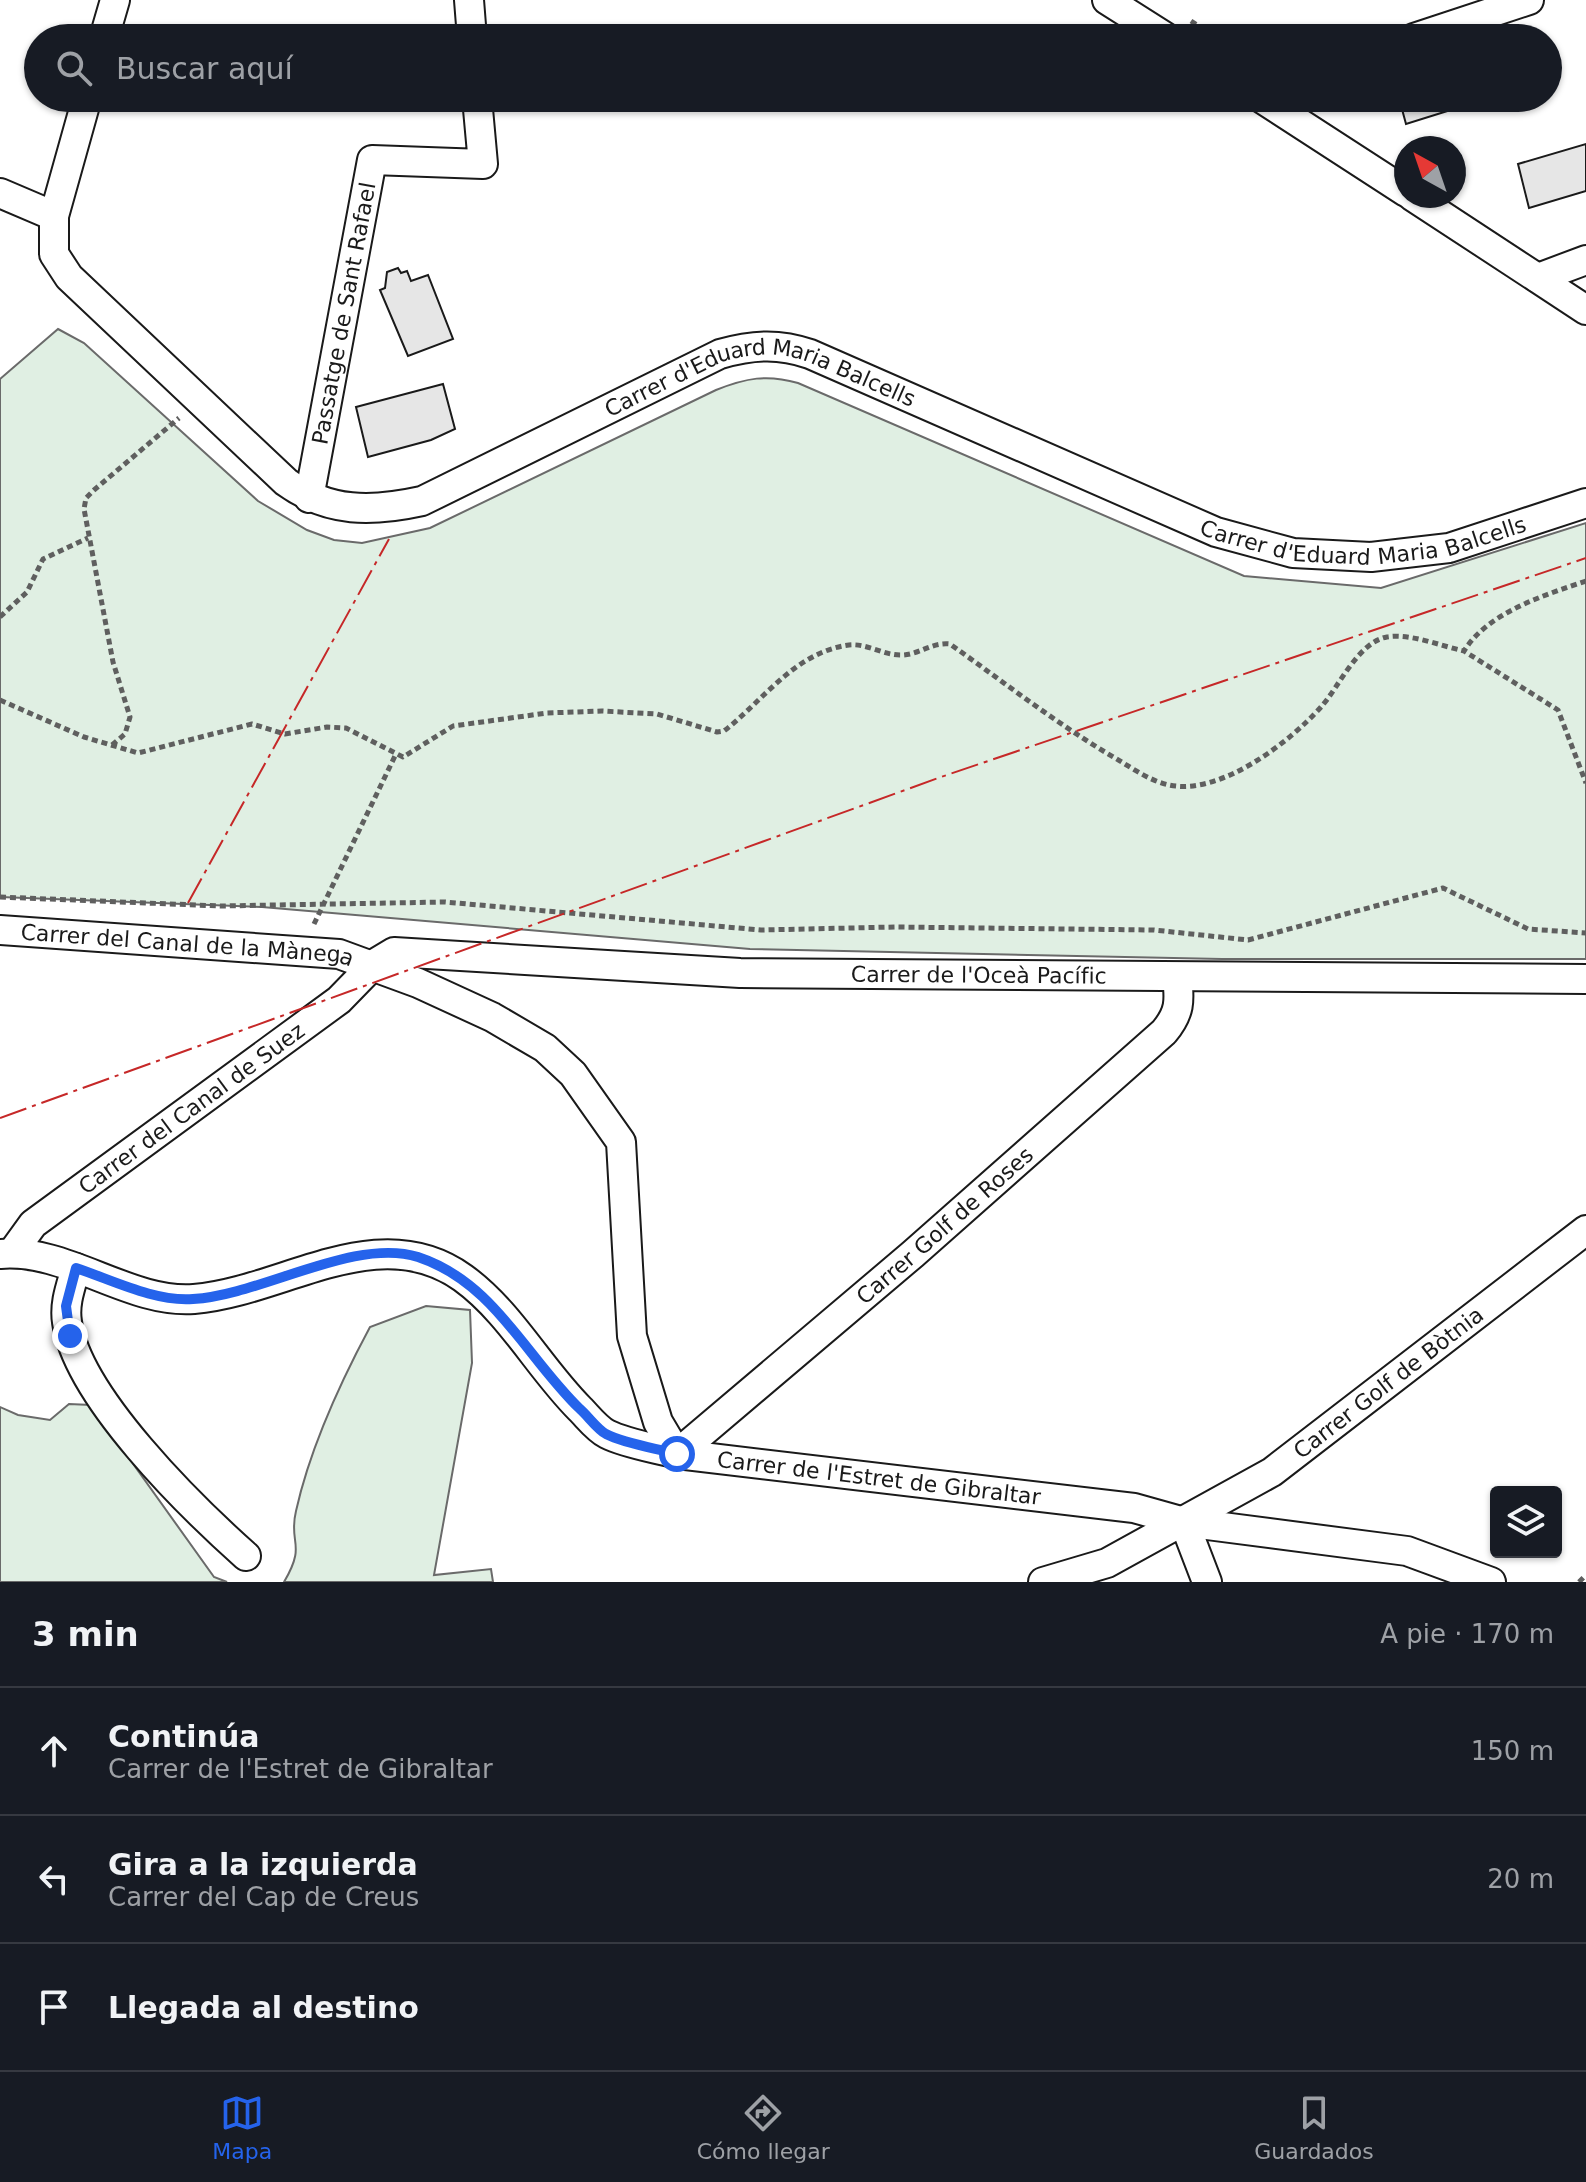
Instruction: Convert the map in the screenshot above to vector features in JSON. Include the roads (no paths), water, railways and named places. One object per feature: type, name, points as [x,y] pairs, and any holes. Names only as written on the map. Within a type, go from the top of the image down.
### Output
[{"type":"street","points":[[108,24],[115,0]]},
{"type":"street","points":[[469,0],[471,24]]},
{"type":"street","points":[[1107,0],[1145,24]]},
{"type":"street","points":[[1456,24],[1529,0]]},
{"type":"street","name":"Carrer d'Eduard Maria Balcells","points":[[83,112],[54,216],[54,254],[69,277],[286,482],[309,498],[339,507],[373,510],[422,501],[720,354],[762,345],[789,347],[810,354],[1216,532],[1293,553],[1371,557],[1449,548],[1586,503]]},
{"type":"street","name":"Passatge de Sant Rafael","points":[[309,498],[372,160],[483,164],[478,112]]},
{"type":"street","points":[[1283,112],[1394,184]]},
{"type":"street","points":[[0,193],[54,216]]},
{"type":"street","points":[[1430,208],[1586,310]]},
{"type":"street","points":[[1538,278],[1586,260]]},
{"type":"street","name":"Carrer del Canal de la Mànega","points":[[0,930],[339,954],[374,964],[492,1017],[545,1048],[573,1074],[607,1118],[621,1142],[632,1336],[658,1422],[677,1454]]},
{"type":"street","name":"Carrer de l'Oceà Pacífic","points":[[374,964],[394,952],[740,973],[1586,979]]},
{"type":"street","name":"Carrer del Canal de Suez","points":[[6,1254],[33,1224],[339,1000],[374,964]]},
{"type":"street","name":"Carrer Golf de Roses","points":[[677,1454],[913,1254],[1154,1041],[1175,1019],[1180,1004],[1177,977]]},
{"type":"street","name":"Carrer Golf de Bòtnia","points":[[1043,1582],[1107,1563],[1272,1472],[1586,1230]]},
{"type":"street","name":"Carrer de l'Estret de Gibraltar","points":[[6,1254],[76,1268],[167,1297],[192,1300],[271,1282],[370,1253],[393,1252],[417,1257],[463,1278],[506,1319],[563,1393],[605,1434],[677,1454],[1134,1508],[1184,1522],[1407,1551],[1491,1582]]},
{"type":"street","points":[[76,1268],[66,1306],[67,1323],[83,1366],[130,1436],[166,1480],[246,1556]]},
{"type":"street","points":[[1184,1522],[1207,1582]]}]
